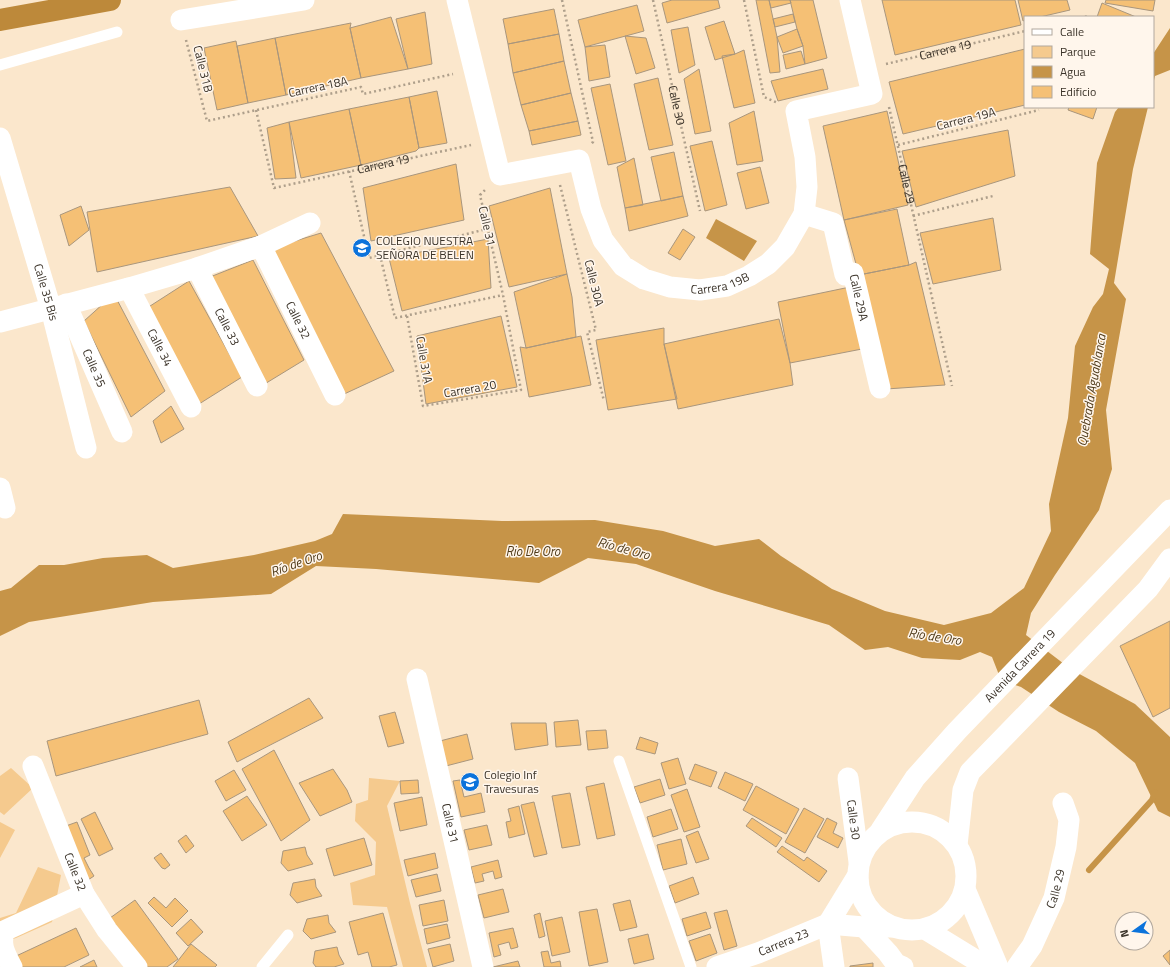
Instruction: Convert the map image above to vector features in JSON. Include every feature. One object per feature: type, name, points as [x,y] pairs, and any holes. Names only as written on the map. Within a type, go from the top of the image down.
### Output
[{"type":"highway","points":[[0,20],[110,0]]},
{"type":"street","points":[[181,20],[304,0]]},
{"type":"street","points":[[458,0],[500,175],[579,160]]},
{"type":"street","points":[[796,110],[872,94],[850,0]]},
{"type":"street","name":"Carrera 19B","points":[[579,160],[591,209],[603,240],[623,266],[644,278],[670,287],[700,290],[727,286],[749,276],[768,264],[785,247],[804,214],[806,187],[805,157],[796,110]]},
{"type":"street","name":"Calle 35 Bis","points":[[0,138],[59,306],[86,448]]},
{"type":"street","name":"Calle 29A","points":[[804,214],[833,223],[845,275],[853,273],[880,388]]},
{"type":"street","points":[[0,322],[129,288],[197,268],[261,246],[310,223]]},
{"type":"street","name":"Calle 32","points":[[261,246],[335,395]]},
{"type":"street","name":"Calle 33","points":[[197,268],[257,386]]},
{"type":"street","name":"Calle 34","points":[[129,288],[191,407]]},
{"type":"street","name":"Calle 35","points":[[59,306],[122,432]]},
{"type":"street","name":"Avenida Carrera 19","points":[[881,830],[914,778],[957,731],[1170,510]]},
{"type":"street","points":[[957,845],[963,790],[970,772],[1148,589],[1170,559]]},
{"type":"street","name":"Calle 31","points":[[417,679],[483,967]]},
{"type":"street","name":"Calle 32","points":[[33,766],[84,894],[107,930],[136,967]]},
{"type":"street","name":"Calle 30","points":[[848,778],[858,869]]},
{"type":"street","name":"Calle 29","points":[[1017,967],[1032,946],[1054,898],[1066,847],[1069,820],[1063,803]]},
{"type":"street","points":[[834,967],[828,924],[858,869],[864,850],[881,830],[892,825],[916,821],[939,828],[957,845],[965,866],[966,878],[961,900],[946,918],[925,929],[914,930],[892,927],[871,912],[864,901],[859,888],[858,869]]},
{"type":"street","points":[[964,889],[998,967]]},
{"type":"street","points":[[12,967],[5,952],[2,940],[4,931],[84,894]]},
{"type":"street","name":"Carrera 23","points":[[717,967],[758,953],[828,924],[864,927],[892,927]]},
{"type":"street","points":[[864,927],[896,964],[903,967]]},
{"type":"street","points":[[925,929],[987,967]]},
{"type":"lane","points":[[0,65],[117,32]]},
{"type":"lane","points":[[619,761],[691,967]]},
{"type":"lane","points":[[262,967],[288,936]]},
{"type":"path","points":[[562,0],[593,142],[579,160]]},
{"type":"path","name":"Calle 30","points":[[653,0],[700,211]]},
{"type":"path","points":[[744,0],[764,97],[796,110]]},
{"type":"path","name":"Calle 31B","points":[[181,20],[207,121]]},
{"type":"path","name":"Carrera 19","points":[[866,68],[1024,31]]},
{"type":"path","name":"Carrera 18A","points":[[207,121],[361,87],[363,94],[475,69]]},
{"type":"path","name":"Calle 29","points":[[872,94],[885,91],[952,386]]},
{"type":"path","name":"Carrera 19","points":[[256,110],[274,188],[492,140]]},
{"type":"path","name":"Carrera 19A","points":[[898,145],[1039,110]]},
{"type":"path","name":"Calle 30A","points":[[554,164],[596,330],[587,332],[604,400]]},
{"type":"path","points":[[349,171],[369,258],[487,229]]},
{"type":"path","name":"Calle 31","points":[[500,175],[480,195],[521,390]]},
{"type":"path","points":[[913,216],[993,196]]},
{"type":"path","points":[[380,255],[395,318],[502,295]]},
{"type":"path","name":"Calle 31A","points":[[407,316],[423,406]]},
{"type":"path","name":"Carrera 20","points":[[423,406],[521,390]]},
{"type":"green space","points":[[11,768],[33,788],[4,815],[0,812],[0,776]]},
{"type":"green space","points":[[369,778],[400,781],[387,806],[427,967],[403,967],[387,907],[353,905],[350,883],[375,875],[376,842],[355,821],[356,804],[368,800]]},
{"type":"green space","points":[[0,822],[15,830],[0,858]]},
{"type":"green space","points":[[38,867],[61,875],[52,922],[16,938],[0,943],[0,918],[16,913]]},
{"type":"water","points":[[1170,28],[1170,70],[1155,76],[1154,80],[1154,52]]},
{"type":"water","points":[[1118,108],[1148,108],[1133,169],[1114,283],[1126,299],[1106,410],[1112,469],[1099,510],[1031,613],[1026,635],[1072,670],[1135,704],[1170,737],[1170,817],[1158,811],[1135,763],[1096,731],[1059,712],[1021,687],[1001,680],[992,657],[980,652],[960,660],[922,658],[888,647],[865,650],[829,625],[715,591],[636,564],[588,558],[539,583],[376,569],[316,566],[271,594],[153,602],[29,622],[0,636],[0,591],[11,588],[39,565],[64,565],[103,558],[147,555],[173,568],[254,555],[315,541],[332,534],[343,514],[502,521],[595,520],[663,531],[715,546],[759,539],[781,556],[832,589],[885,611],[944,625],[991,613],[1024,588],[1051,531],[1049,504],[1068,418],[1075,346],[1093,307],[1103,294],[1109,269],[1090,254],[1097,163],[1115,112]]},
{"type":"water","points":[[716,219],[757,241],[744,261],[706,238]]},
{"type":"building","points":[[672,0],[718,0],[720,8],[667,23],[662,3]]},
{"type":"building","points":[[756,0],[769,0],[777,37],[780,72],[770,73]]},
{"type":"building","points":[[769,0],[790,0],[791,3],[771,8]]},
{"type":"building","points":[[790,0],[813,0],[827,58],[805,64],[803,46]]},
{"type":"building","points":[[882,0],[1015,0],[1021,25],[895,55]]},
{"type":"building","points":[[1018,0],[1067,0],[1070,10],[1044,16],[1024,16],[1023,21]]},
{"type":"building","points":[[1106,0],[1155,0],[1153,11],[1105,3]]},
{"type":"building","points":[[1102,3],[1134,16],[1097,16]]},
{"type":"building","points":[[637,5],[644,31],[585,47],[578,20]]},
{"type":"building","points":[[554,9],[559,34],[508,44],[503,19]]},
{"type":"building","points":[[425,12],[432,64],[408,69],[396,19]]},
{"type":"building","points":[[793,14],[795,22],[775,27],[773,19]]},
{"type":"building","points":[[391,17],[408,69],[361,78],[350,28]]},
{"type":"building","points":[[724,21],[735,54],[715,60],[705,27]]},
{"type":"building","points":[[351,23],[350,28],[361,78],[286,95],[275,38]]},
{"type":"building","points":[[688,27],[695,65],[679,73],[671,30]]},
{"type":"building","points":[[797,29],[803,46],[783,53],[777,37]]},
{"type":"building","points":[[559,34],[564,61],[513,73],[508,44]]},
{"type":"building","points":[[625,36],[646,38],[655,68],[636,74]]},
{"type":"building","points":[[275,38],[286,95],[248,103],[237,46]]},
{"type":"building","points":[[236,41],[248,103],[217,110],[204,48]]},
{"type":"building","points":[[605,45],[610,77],[589,81],[585,47]]},
{"type":"building","points":[[1024,49],[1024,105],[903,134],[889,82]]},
{"type":"building","points":[[744,50],[755,103],[734,108],[722,56],[735,54]]},
{"type":"building","points":[[801,51],[805,64],[786,69],[783,55]]},
{"type":"building","points":[[564,61],[571,93],[521,105],[513,73]]},
{"type":"building","points":[[699,69],[711,131],[695,134],[684,79]]},
{"type":"building","points":[[823,69],[828,89],[778,101],[771,81]]},
{"type":"building","points":[[658,78],[673,145],[649,150],[634,84]]},
{"type":"building","points":[[610,84],[626,161],[608,165],[591,88]]},
{"type":"building","points":[[437,91],[447,143],[419,148],[409,97]]},
{"type":"building","points":[[571,93],[578,121],[529,131],[521,105]]},
{"type":"building","points":[[409,97],[419,148],[416,151],[361,165],[349,109]]},
{"type":"building","points":[[1069,108],[1097,108],[1093,119],[1068,110]]},
{"type":"building","points":[[349,109],[361,165],[301,178],[289,122]]},
{"type":"building","points":[[754,111],[763,161],[737,165],[729,123]]},
{"type":"building","points":[[887,111],[908,205],[844,220],[823,126]]},
{"type":"building","points":[[578,121],[581,135],[532,145],[529,131]]},
{"type":"building","points":[[289,122],[296,178],[275,179],[267,128]]},
{"type":"building","points":[[1008,130],[1015,176],[916,207],[902,151]]},
{"type":"building","points":[[712,141],[727,205],[705,211],[690,146]]},
{"type":"building","points":[[674,152],[683,196],[661,201],[651,157]]},
{"type":"building","points":[[634,158],[643,205],[625,208],[617,167]]},
{"type":"building","points":[[456,164],[464,220],[371,241],[363,188]]},
{"type":"building","points":[[760,167],[769,203],[746,209],[737,173]]},
{"type":"building","points":[[230,187],[258,236],[97,272],[87,212]]},
{"type":"building","points":[[550,188],[567,274],[509,287],[489,206]]},
{"type":"building","points":[[683,196],[688,216],[629,231],[625,208]]},
{"type":"building","points":[[81,206],[89,230],[69,246],[60,215]]},
{"type":"building","points":[[897,209],[909,265],[859,275],[844,220]]},
{"type":"building","points":[[993,218],[1001,270],[933,284],[920,233]]},
{"type":"building","points":[[683,229],[695,237],[680,260],[668,253]]},
{"type":"building","points":[[321,233],[394,371],[342,395],[269,249]]},
{"type":"building","points":[[488,239],[491,288],[402,311],[389,258]]},
{"type":"building","points":[[253,260],[304,360],[263,385],[210,277]]},
{"type":"building","points":[[916,262],[945,385],[886,389],[859,275],[909,265]]},
{"type":"building","points":[[567,274],[572,297],[576,337],[526,348],[514,292]]},
{"type":"building","points":[[189,281],[242,377],[199,404],[147,308]]},
{"type":"building","points":[[850,287],[862,349],[790,363],[778,302]]},
{"type":"building","points":[[114,294],[165,391],[131,417],[84,321]]},
{"type":"building","points":[[501,316],[517,387],[426,404],[417,336]]},
{"type":"building","points":[[779,319],[790,363],[793,385],[678,409],[664,344]]},
{"type":"building","points":[[664,328],[664,344],[677,399],[608,410],[596,340]]},
{"type":"building","points":[[581,336],[591,385],[529,397],[520,347],[526,348]]},
{"type":"building","points":[[171,406],[184,429],[161,443],[153,421]]},
{"type":"building","points":[[1170,621],[1170,708],[1153,717],[1120,646]]},
{"type":"building","points":[[309,698],[323,718],[237,762],[228,742]]},
{"type":"building","points":[[199,700],[208,734],[56,776],[47,741]]},
{"type":"building","points":[[395,712],[404,743],[388,747],[379,716]]},
{"type":"building","points":[[578,720],[581,745],[556,747],[554,722]]},
{"type":"building","points":[[511,723],[546,723],[548,745],[515,750]]},
{"type":"building","points":[[606,730],[608,748],[588,750],[586,731]]},
{"type":"building","points":[[467,734],[473,759],[442,767],[436,742]]},
{"type":"building","points":[[640,737],[658,743],[655,754],[636,749]]},
{"type":"building","points":[[274,750],[310,820],[281,841],[242,769]]},
{"type":"building","points":[[678,758],[686,784],[669,789],[661,763]]},
{"type":"building","points":[[695,764],[717,772],[711,787],[689,779]]},
{"type":"building","points":[[333,769],[347,790],[352,802],[320,816],[299,783]]},
{"type":"building","points":[[234,770],[246,790],[226,801],[215,781]]},
{"type":"building","points":[[725,772],[753,784],[745,801],[718,788]]},
{"type":"building","points":[[660,779],[665,795],[640,803],[634,787]]},
{"type":"building","points":[[418,780],[419,793],[401,794],[400,781]]},
{"type":"building","points":[[460,780],[464,797],[481,793],[485,812],[461,817],[453,781]]},
{"type":"building","points":[[604,783],[615,835],[597,839],[586,787]]},
{"type":"building","points":[[756,786],[799,809],[786,834],[743,810]]},
{"type":"building","points":[[687,789],[700,827],[684,832],[671,795]]},
{"type":"building","points":[[570,793],[580,845],[562,848],[552,796]]},
{"type":"building","points":[[247,796],[267,825],[242,841],[223,811]]},
{"type":"building","points":[[422,797],[427,825],[400,831],[394,803]]},
{"type":"building","points":[[534,802],[547,854],[534,857],[521,805]]},
{"type":"building","points":[[519,806],[525,834],[509,838],[506,822],[511,821],[508,809]]},
{"type":"building","points":[[804,808],[824,819],[805,853],[785,842]]},
{"type":"building","points":[[671,809],[678,829],[653,837],[647,817]]},
{"type":"building","points":[[95,812],[113,849],[99,856],[81,819]]},
{"type":"building","points":[[752,818],[782,838],[776,847],[746,826]]},
{"type":"building","points":[[827,818],[837,823],[833,833],[843,838],[838,848],[817,837]]},
{"type":"building","points":[[77,822],[90,855],[84,858],[94,876],[85,882],[63,827]]},
{"type":"building","points":[[487,825],[492,845],[469,850],[464,830]]},
{"type":"building","points":[[698,831],[709,859],[696,863],[686,836]]},
{"type":"building","points":[[186,835],[194,846],[186,853],[178,841]]},
{"type":"building","points":[[364,838],[372,865],[334,876],[326,849]]},
{"type":"building","points":[[681,839],[687,864],[663,870],[657,845]]},
{"type":"building","points":[[782,846],[804,861],[807,857],[827,871],[819,882],[777,852]]},
{"type":"building","points":[[305,847],[307,855],[313,864],[288,871],[281,863],[283,851]]},
{"type":"building","points":[[161,853],[170,865],[165,869],[162,868],[154,858]]},
{"type":"building","points":[[435,853],[438,868],[408,876],[404,860]]},
{"type":"building","points":[[498,860],[502,877],[495,879],[493,871],[482,874],[484,881],[475,883],[471,867]]},
{"type":"building","points":[[437,874],[441,891],[416,897],[411,880]]},
{"type":"building","points":[[693,877],[699,894],[675,903],[669,886]]},
{"type":"building","points":[[315,879],[316,887],[322,896],[297,903],[290,895],[293,883]]},
{"type":"building","points":[[503,889],[509,912],[484,918],[478,895]]},
{"type":"building","points":[[154,897],[166,908],[175,898],[188,911],[172,927],[148,903]]},
{"type":"building","points":[[135,900],[178,959],[167,967],[146,967],[110,918]]},
{"type":"building","points":[[444,900],[448,921],[423,926],[419,905]]},
{"type":"building","points":[[630,900],[637,927],[620,931],[613,904]]},
{"type":"building","points":[[597,909],[608,962],[589,966],[579,912]]},
{"type":"building","points":[[727,910],[737,946],[724,950],[714,913]]},
{"type":"building","points":[[706,912],[711,928],[687,936],[682,919]]},
{"type":"building","points":[[383,913],[397,965],[389,967],[372,967],[368,952],[358,955],[349,922]]},
{"type":"building","points":[[540,913],[545,936],[539,938],[534,915]]},
{"type":"building","points":[[328,915],[329,923],[336,932],[311,939],[303,931],[307,919]]},
{"type":"building","points":[[562,917],[570,952],[552,956],[545,921]]},
{"type":"building","points":[[191,919],[203,932],[188,946],[176,933]]},
{"type":"building","points":[[447,924],[450,938],[427,944],[424,929]]},
{"type":"building","points":[[76,928],[89,955],[64,967],[19,967],[14,957]]},
{"type":"building","points":[[513,928],[518,947],[511,949],[509,942],[498,945],[501,955],[494,957],[489,933]]},
{"type":"building","points":[[648,934],[654,959],[634,964],[628,939]]},
{"type":"building","points":[[710,934],[717,953],[696,961],[689,941]]},
{"type":"building","points":[[191,944],[217,965],[215,967],[173,967]]},
{"type":"building","points":[[450,944],[454,961],[433,967],[428,949]]},
{"type":"building","points":[[337,947],[344,964],[334,967],[316,967],[313,963],[315,951]]},
{"type":"building","points":[[1170,950],[1170,965],[1163,956]]},
{"type":"building","points":[[548,951],[551,963],[560,961],[561,967],[544,967],[541,952]]},
{"type":"building","points":[[94,960],[97,967],[80,967]]},
{"type":"building","points":[[518,961],[520,967],[493,967]]},
{"type":"building","points":[[873,963],[873,967],[850,967],[850,966]]},
{"type":"waterway","points":[[1089,870],[1152,800],[1155,792]]},
{"type":"place","name":"COLEGIO NUESTRA SEÑORA DE BELEN","points":[[362,248]]},
{"type":"place","name":"Colegio Inf Travesuras","points":[[470,782]]},
{"type":"water label","name":"Quebrada Aguablanca","points":[[1091,390]]},
{"type":"water label","name":"Río de Oro","points":[[624,548]]},
{"type":"water label","name":"Rio De Oro","points":[[533,551]]},
{"type":"water label","name":"Río de Oro","points":[[296,563]]},
{"type":"water label","name":"Río de Oro","points":[[935,636]]}]
